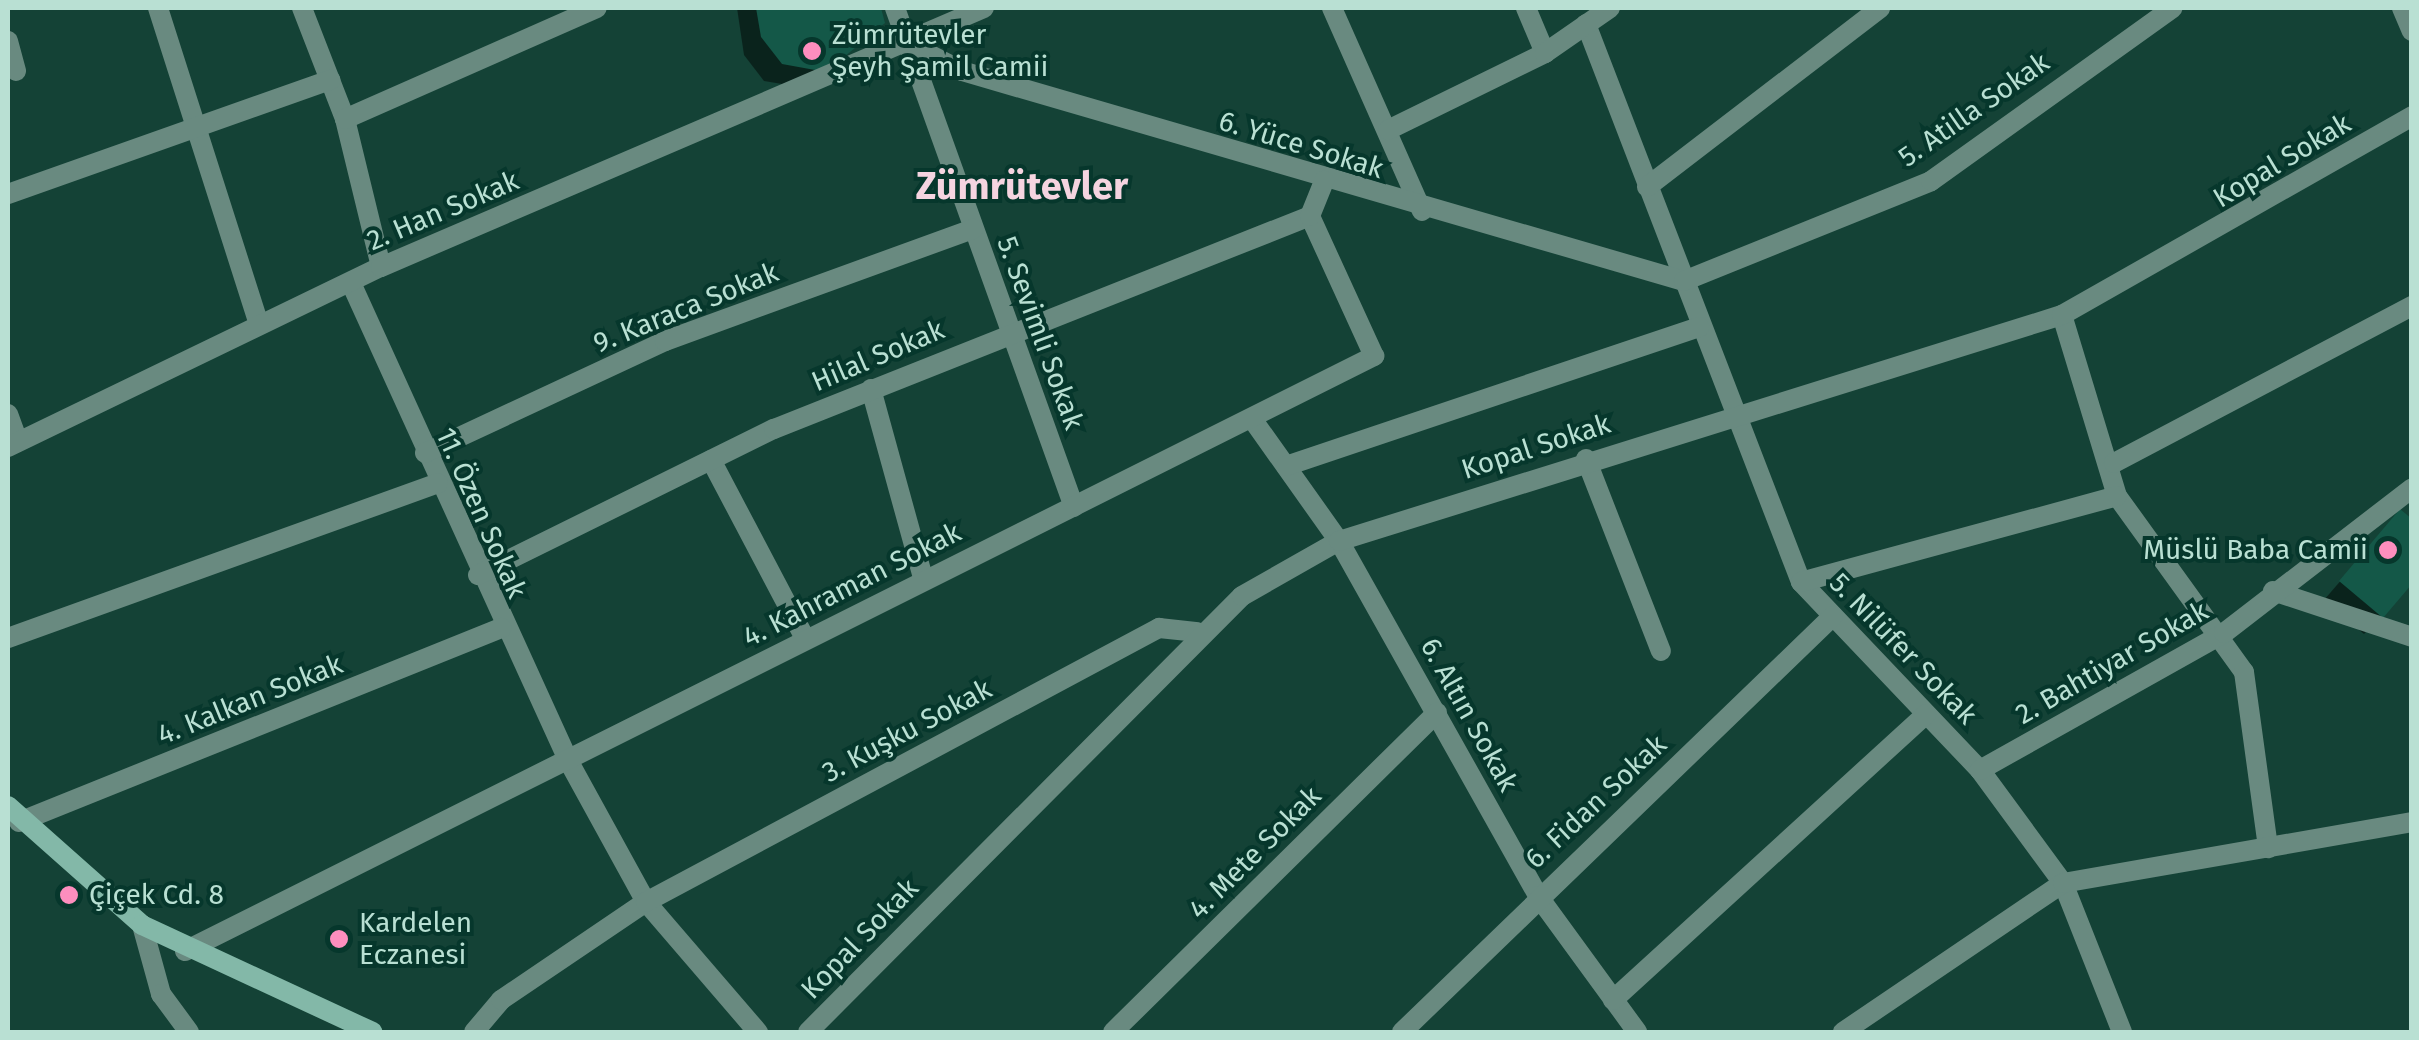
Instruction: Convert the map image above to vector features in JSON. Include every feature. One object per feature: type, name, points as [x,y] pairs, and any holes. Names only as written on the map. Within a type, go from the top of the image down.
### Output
[{"type":"main road","points":[[13,814],[142,925],[184,951],[372,1032]]},
{"type":"street","points":[[158,8],[259,324]]},
{"type":"street","points":[[302,8],[344,120],[381,267]]},
{"type":"street","points":[[344,120],[597,8]]},
{"type":"street","name":"5. Sevimli Sokak","points":[[894,8],[1074,507]]},
{"type":"street","name":"2. Han Sokak","points":[[13,444],[381,267],[909,44],[984,8]]},
{"type":"street","points":[[1332,8],[1422,210]]},
{"type":"street","points":[[1526,8],[1545,53]]},
{"type":"street","points":[[1388,130],[1545,53],[1610,8]]},
{"type":"street","points":[[1647,187],[1880,8]]},
{"type":"street","name":"5. Atilla Sokak","points":[[1684,282],[1931,181],[2173,8]]},
{"type":"street","points":[[2402,8],[2412,31]]},
{"type":"street","name":"5. Nilüfer Sokak","points":[[1586,24],[1699,328],[1801,582],[1980,770],[2063,883],[2122,1032]]},
{"type":"street","points":[[8,41],[16,71]]},
{"type":"street","name":"6. Yüce Sokak","points":[[909,44],[962,71],[1422,210],[1684,282]]},
{"type":"street","points":[[8,194],[330,80]]},
{"type":"street","name":"Kopal Sokak","points":[[808,1032],[1198,632],[1340,541],[1735,410],[2062,315],[2412,116]]},
{"type":"street","points":[[1310,216],[1324,181]]},
{"type":"street","name":"Hilal Sokak","points":[[478,575],[711,460],[870,389],[1310,216]]},
{"type":"street","name":"4. Kahraman Sokak","points":[[184,951],[569,762],[922,578],[1255,423],[1374,356],[1310,216]]},
{"type":"street","name":"9. Karaca Sokak","points":[[424,453],[665,341],[973,229]]},
{"type":"street","name":"11. Özen Sokak","points":[[350,283],[502,628],[569,762]]},
{"type":"street","points":[[2114,463],[2412,306]]},
{"type":"street","points":[[2062,315],[2114,463],[2117,496],[2224,633],[2244,672],[2268,848]]},
{"type":"street","points":[[1286,466],[1699,328]]},
{"type":"street","points":[[870,389],[922,578]]},
{"type":"street","points":[[8,414],[13,444]]},
{"type":"street","name":"6. Altın Sokak","points":[[1255,423],[1340,541],[1538,896],[1637,1032]]},
{"type":"street","points":[[711,460],[805,638]]},
{"type":"street","points":[[1586,460],[1661,651]]},
{"type":"street","points":[[8,638],[438,483]]},
{"type":"street","name":"2. Bahtiyar Sokak","points":[[1980,770],[2224,633],[2273,591],[2412,488]]},
{"type":"street","points":[[1801,582],[2117,496]]},
{"type":"street","points":[[2273,591],[2412,637]]},
{"type":"street","name":"6. Fidan Sokak","points":[[1402,1032],[1538,896],[1833,616]]},
{"type":"street","name":"4. Kalkan Sokak","points":[[13,814],[502,628]]},
{"type":"street","name":"3. Kuşku Sokak","points":[[474,1032],[501,1000],[646,902],[1159,628],[1198,632]]},
{"type":"street","name":"4. Mete Sokak","points":[[1113,1032],[1437,712]]},
{"type":"street","points":[[1614,1000],[1926,714]]},
{"type":"street","points":[[569,762],[646,902],[758,1032]]},
{"type":"street","points":[[1843,1032],[2063,883],[2412,822]]},
{"type":"street","points":[[142,925],[161,994],[189,1032]]},
{"type":"building","name":"Zümrütevler Şeyh Şamil Camii","points":[[756,8],[881,8],[885,23],[826,72],[782,64],[761,37]]},
{"type":"building","name":"Müslü Baba Camii","points":[[2400,509],[2412,519],[2412,584],[2383,618],[2339,581]]},
{"type":"place","name":"Zümrütevler Şeyh Şamil Camii","points":[[812,51]]},
{"type":"place","name":"Müslü Baba Camii","points":[[2388,550]]},
{"type":"place","name":"Çiçek Cd. 8","points":[[69,895]]},
{"type":"place","name":"Kardelen Eczanesi","points":[[339,939]]},
{"type":"district","name":"Zümrütevler","points":[[1022,187]]}]
